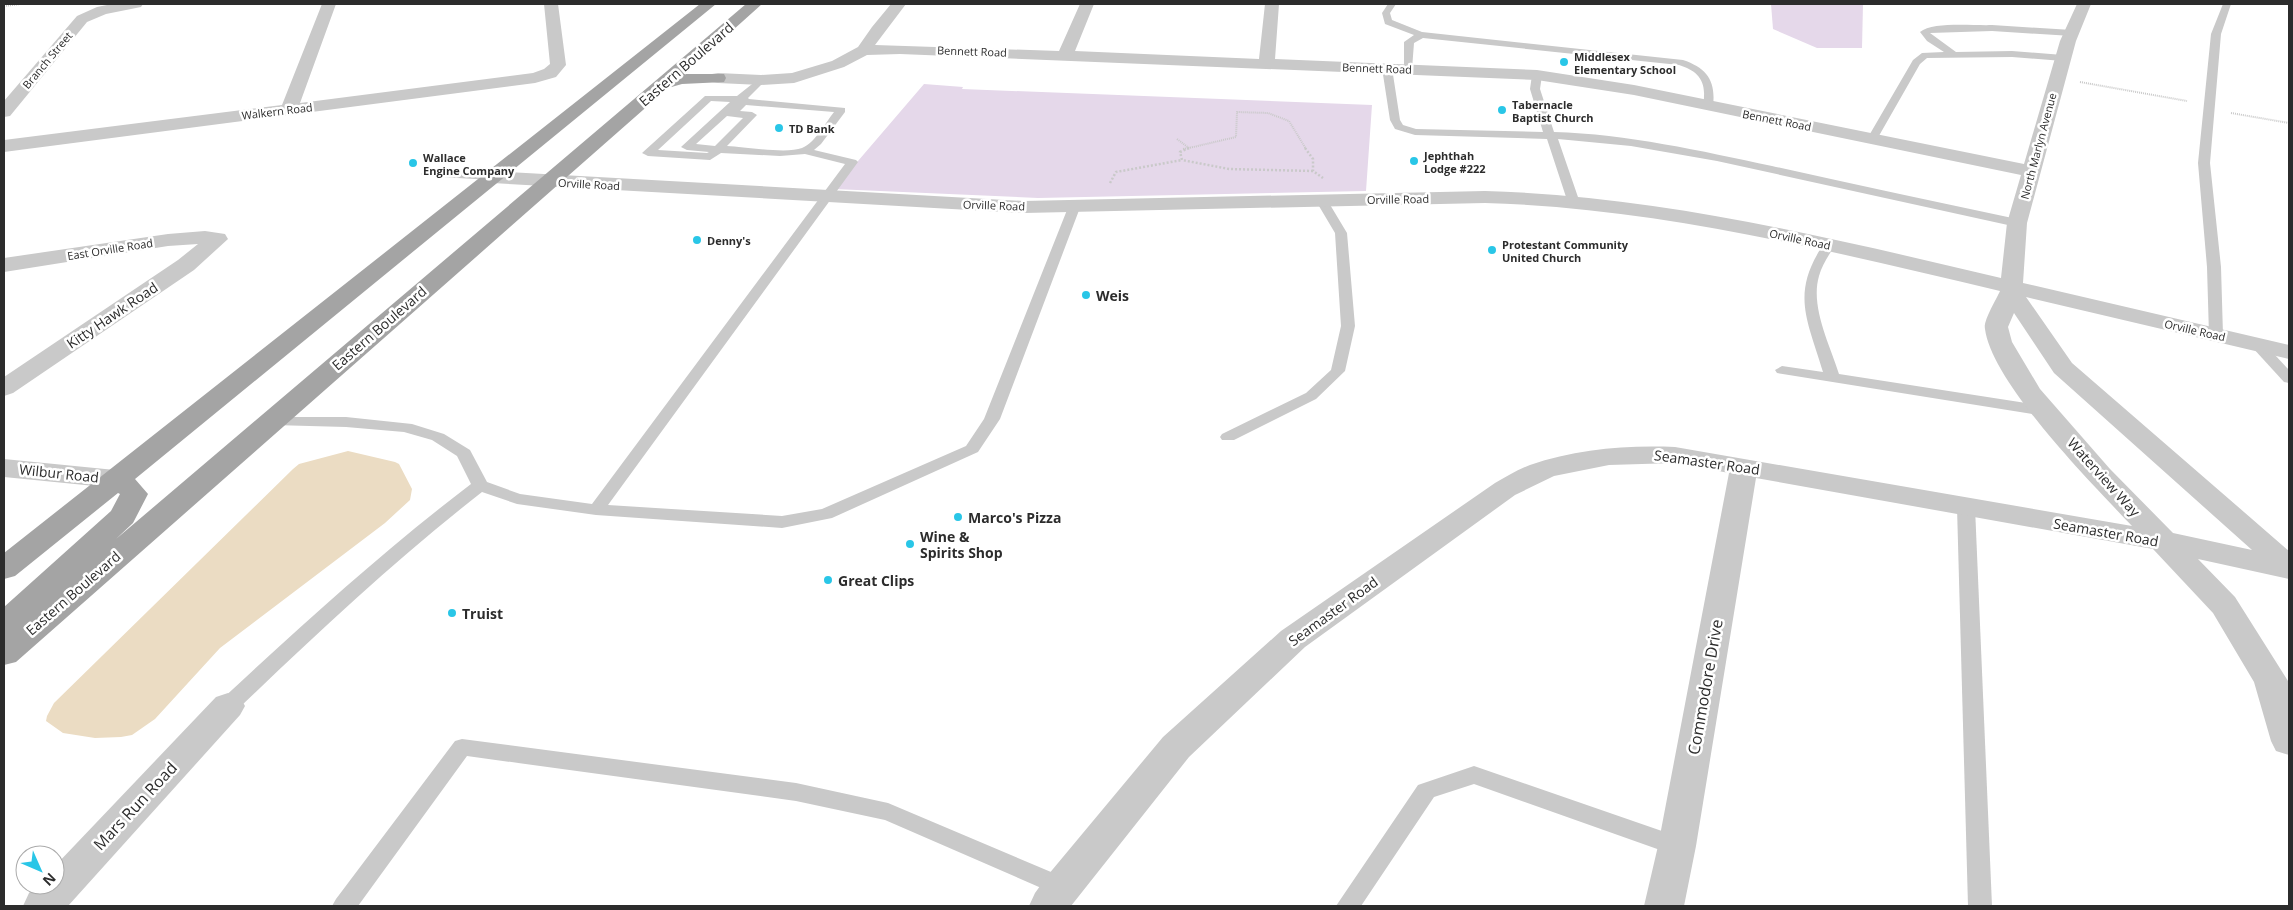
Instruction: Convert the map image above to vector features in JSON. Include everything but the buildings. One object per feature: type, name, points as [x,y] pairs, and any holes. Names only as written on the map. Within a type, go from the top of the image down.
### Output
[{"type":"main road","points":[[4,569],[709,4]]},
{"type":"main road","name":"Eastern Boulevard","points":[[4,653],[755,4]]},
{"type":"main road","points":[[686,62],[703,73],[718,78]]},
{"type":"main road","points":[[660,86],[682,79],[718,78]]},
{"type":"main road","points":[[4,625],[124,516],[134,494],[129,487],[115,479]]},
{"type":"street","name":"Branch Street","points":[[4,112],[82,19],[94,13],[136,4]]},
{"type":"street","points":[[289,110],[329,4]]},
{"type":"street","name":"Walkern Road","points":[[4,146],[527,79],[550,73],[558,66],[551,4]]},
{"type":"street","points":[[864,50],[877,30],[900,4]]},
{"type":"street","points":[[1065,55],[1087,4]]},
{"type":"street","points":[[1267,64],[1272,4]]},
{"type":"street","name":"North Marlyn Avenue","points":[[2045,411],[2030,394],[2012,366],[2000,342],[1996,327],[2011,289],[2017,223],[2063,58],[2084,4]]},
{"type":"street","name":"Bennett Road","points":[[718,78],[760,80],[794,78],[838,64],[864,50],[922,49],[1537,75],[1589,82],[2032,171]]},
{"type":"street","name":"Orville Road","points":[[492,178],[1024,206],[1524,197],[1573,200],[1707,221],[1829,245],[2011,289],[2289,352]]},
{"type":"street","name":"East Orville Road","points":[[4,265],[168,240],[206,237],[217,239]]},
{"type":"street","name":"Kitty Hawk Road","points":[[4,388],[186,265],[217,239]]},
{"type":"street","points":[[2011,289],[2063,368],[2289,568]]},
{"type":"street","name":"Waterview Way","points":[[2045,411],[2100,475],[2224,605],[2271,681],[2289,741]]},
{"type":"street","name":"Seamaster Road","points":[[1055,897],[1176,747],[1293,639],[1505,489],[1542,471],[1600,458],[1634,453],[1675,455],[2163,542],[2289,568]]},
{"type":"street","name":"Commodore Drive","points":[[1664,906],[1677,846],[1744,466]]},
{"type":"street","name":"Wilbur Road","points":[[4,468],[115,479]]},
{"type":"street","name":"Mars Run Road","points":[[42,906],[228,706]]},
{"type":"lane","points":[[1392,4],[1386,12],[1388,22],[1421,35],[1493,40],[1680,62],[1699,69],[1710,88],[1708,106]]},
{"type":"lane","points":[[2216,335],[2214,267],[2204,163],[2216,34],[2227,4]]},
{"type":"lane","points":[[1952,53],[1930,40],[1925,32],[1933,29],[1992,28],[2072,33]]},
{"type":"lane","points":[[1407,69],[1409,42],[1421,35]]},
{"type":"lane","points":[[1872,139],[1916,62],[1925,55],[1952,53],[2012,54],[2063,58]]},
{"type":"lane","points":[[1387,68],[1395,120],[1399,127],[1422,132],[1552,136],[1631,142],[1717,158],[2017,223]]},
{"type":"lane","points":[[1537,75],[1535,89],[1540,108],[1548,132],[1552,136],[1554,148],[1573,200]]},
{"type":"lane","points":[[596,510],[852,162],[806,151],[780,153],[687,147],[760,80]]},
{"type":"lane","points":[[709,98],[745,100],[731,114],[752,115],[718,149],[710,157],[648,153],[709,98]]},
{"type":"lane","points":[[737,101],[841,110],[817,142],[806,151]]},
{"type":"lane","points":[[426,174],[492,178]]},
{"type":"lane","points":[[1228,437],[1310,396],[1338,371],[1348,326],[1341,233],[1331,200]]},
{"type":"lane","points":[[273,420],[346,422],[406,427],[438,438],[464,453],[480,485],[517,499],[596,510],[782,522],[826,514],[972,449],[992,419],[1075,205]]},
{"type":"lane","points":[[1829,245],[1816,266],[1811,283],[1811,303],[1832,377]]},
{"type":"lane","points":[[2257,344],[2289,379]]},
{"type":"lane","points":[[1782,370],[2045,411]]},
{"type":"lane","points":[[228,706],[292,646],[419,534],[480,485]]},
{"type":"lane","points":[[1966,507],[1980,906]]},
{"type":"lane","points":[[344,906],[462,747],[796,792],[888,812],[1055,897]]},
{"type":"lane","points":[[1348,906],[1426,791],[1474,775],[1677,846]]},
{"type":"path","points":[[4,6],[21,4]]},
{"type":"path","points":[[2057,78],[2289,123]]},
{"type":"path","points":[[1182,160],[1180,152],[1183,149],[1236,137],[1237,112],[1268,113],[1289,121],[1294,132],[1313,159],[1313,171]]},
{"type":"path","points":[[1177,139],[1189,148]]},
{"type":"path","points":[[1100,205],[1116,172],[1165,165],[1182,160],[1194,165],[1215,168],[1313,171],[1338,188],[1331,200]]},
{"type":"shaded area","points":[[1771,4],[1863,4],[1862,48],[1817,48],[1773,29]]},
{"type":"shaded area","points":[[924,84],[963,87],[962,89],[1372,105],[1366,191],[1038,198],[834,189]]},
{"type":"shaded area","points":[[348,451],[399,464],[412,489],[410,500],[385,523],[220,648],[155,719],[132,735],[95,738],[63,733],[46,721],[54,703],[293,469],[299,464]]},
{"type":"place","name":"Middlesex Elementary School","points":[[1564,62]]},
{"type":"place","name":"Tabernacle Baptist Church","points":[[1502,110]]},
{"type":"place","name":"TD Bank","points":[[779,128]]},
{"type":"place","name":"Jephthah Lodge #222","points":[[1414,161]]},
{"type":"place","name":"Wallace Engine Company","points":[[413,163]]},
{"type":"place","name":"Denny's","points":[[697,240]]},
{"type":"place","name":"Protestant Community United Church","points":[[1492,250]]},
{"type":"place","name":"Weis","points":[[1086,295]]},
{"type":"place","name":"Marco's Pizza","points":[[958,517]]},
{"type":"place","name":"Wine & Spirits Shop","points":[[910,544]]},
{"type":"place","name":"Great Clips","points":[[828,580]]},
{"type":"place","name":"Truist","points":[[452,613]]}]
